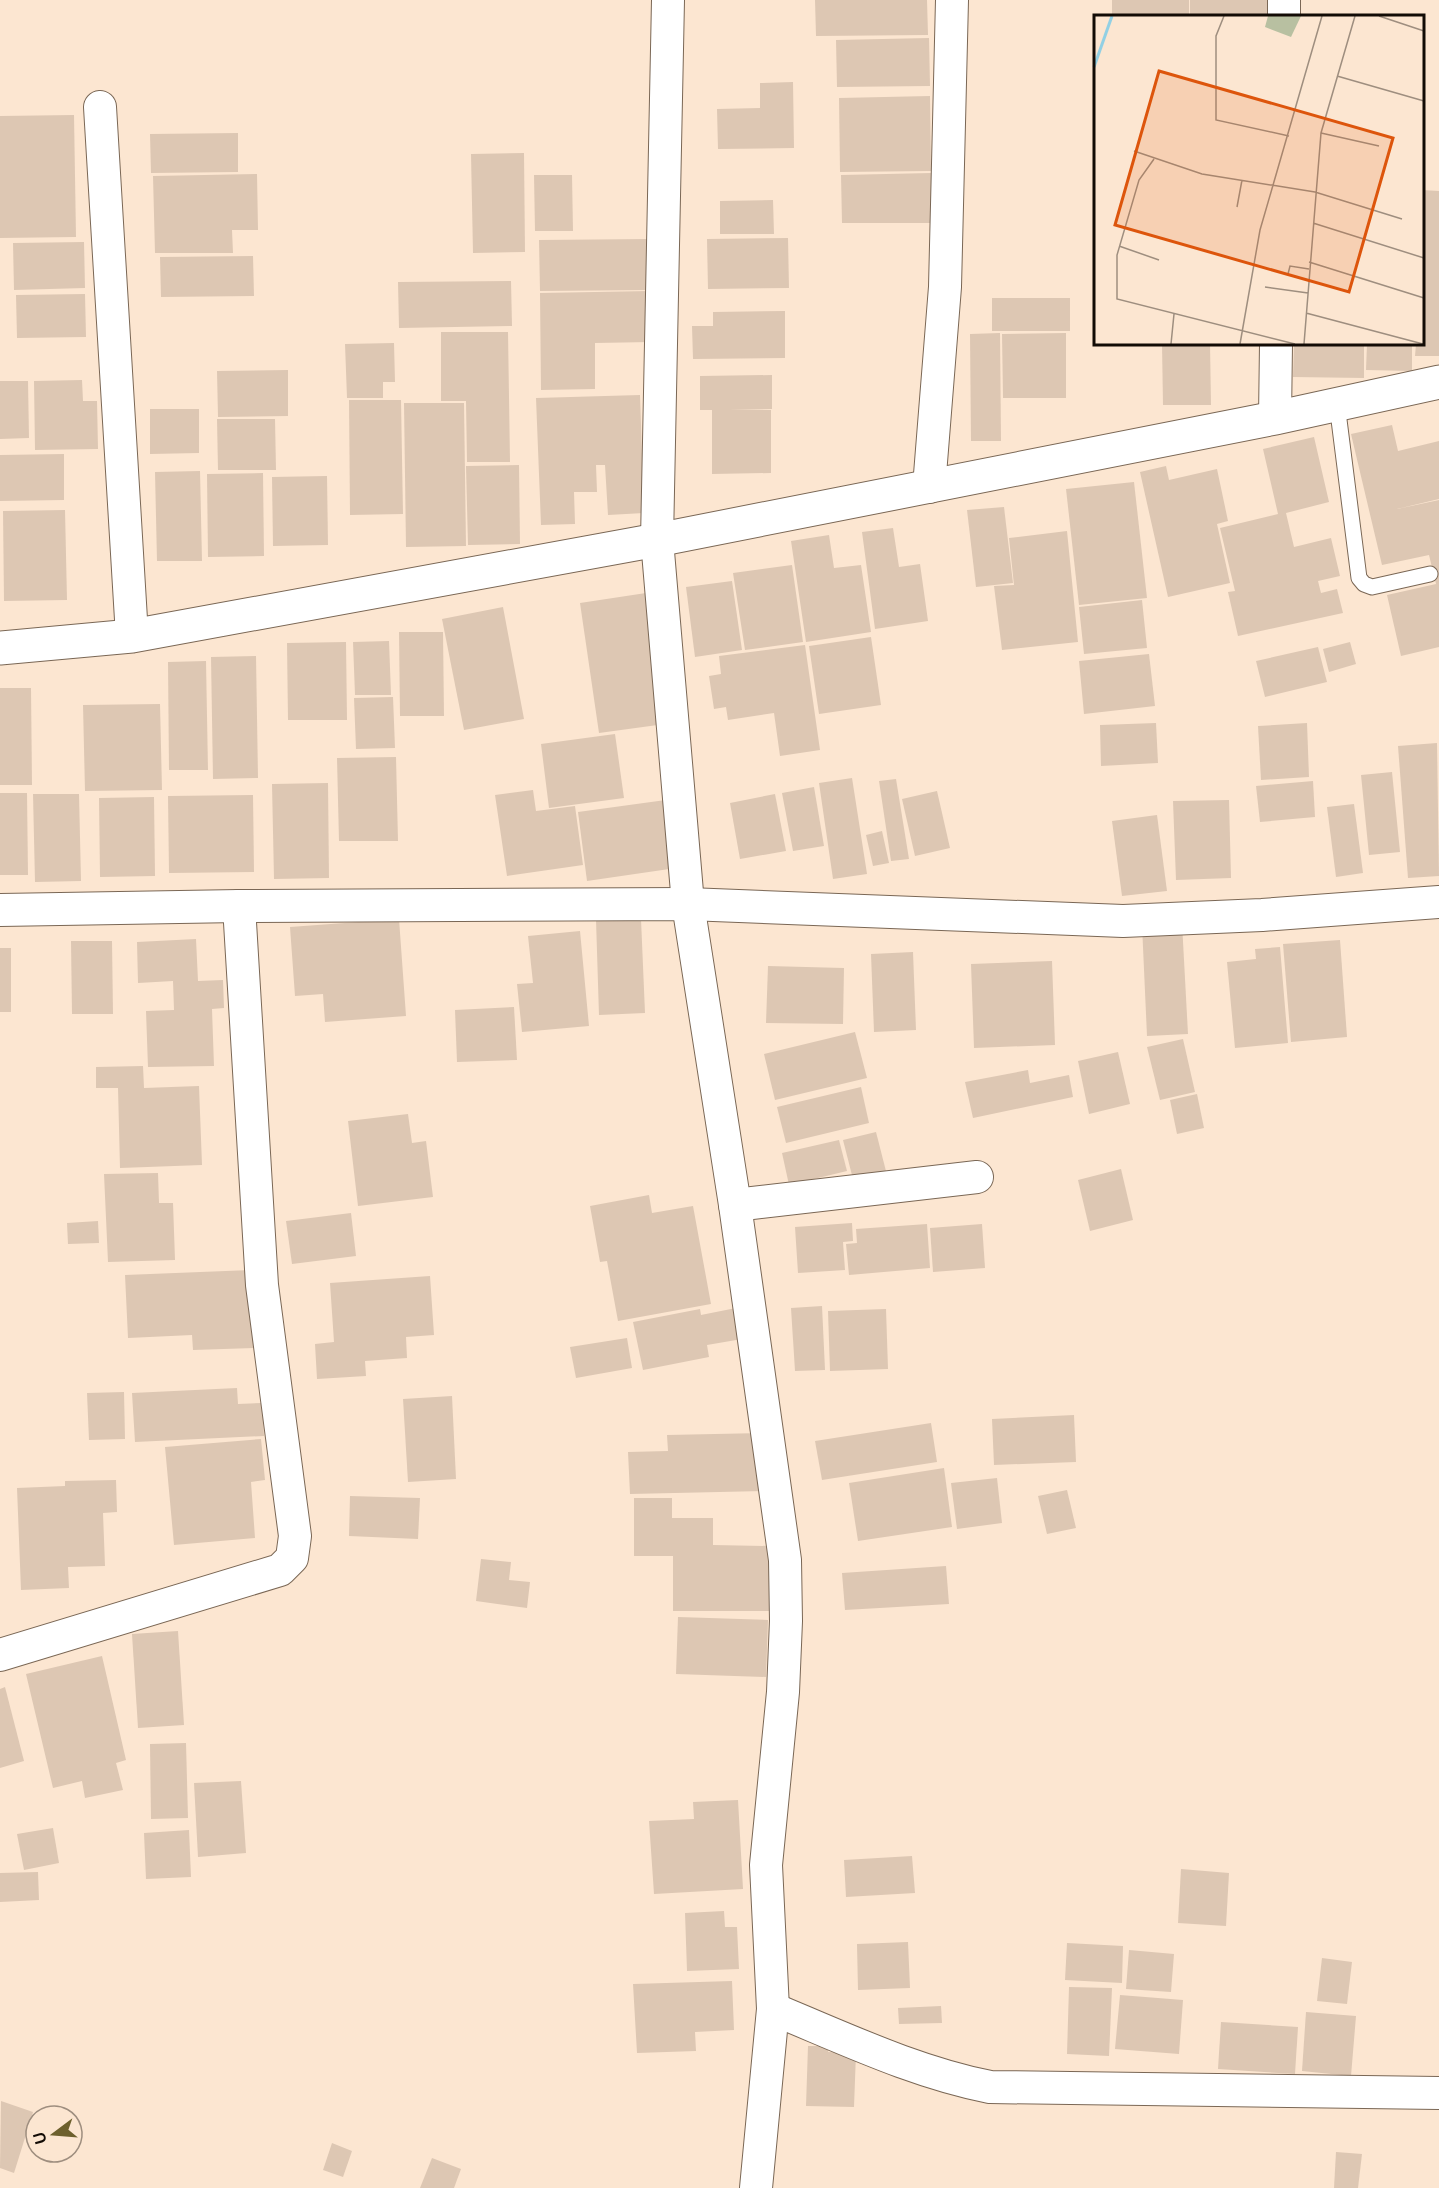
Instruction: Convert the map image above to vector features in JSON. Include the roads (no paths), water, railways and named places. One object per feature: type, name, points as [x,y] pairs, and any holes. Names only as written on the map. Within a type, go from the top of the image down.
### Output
[{"type":"street","points":[[668,0],[657,540],[688,904],[735,1205],[785,1560],[786,1621],[783,1692],[766,1864],[773,2009],[756,2188]]},
{"type":"street","points":[[929,487],[945,287],[952,0]]},
{"type":"street","points":[[100,107],[132,636]]},
{"type":"street","points":[[1275,418],[1276,345]]},
{"type":"street","points":[[0,648],[132,636],[657,540],[1275,418],[1439,382]]},
{"type":"street","points":[[0,910],[239,906],[688,904],[1122,921],[1262,915],[1439,902]]},
{"type":"street","points":[[0,1654],[280,1570],[292,1558],[295,1536],[262,1286],[239,906]]},
{"type":"street","points":[[735,1205],[977,1177]]},
{"type":"street","points":[[773,2009],[904,2062],[958,2081],[990,2087],[1439,2093]]},
{"type":"lane","points":[[1337,404],[1359,578],[1364,584],[1372,587],[1430,574]]}]
